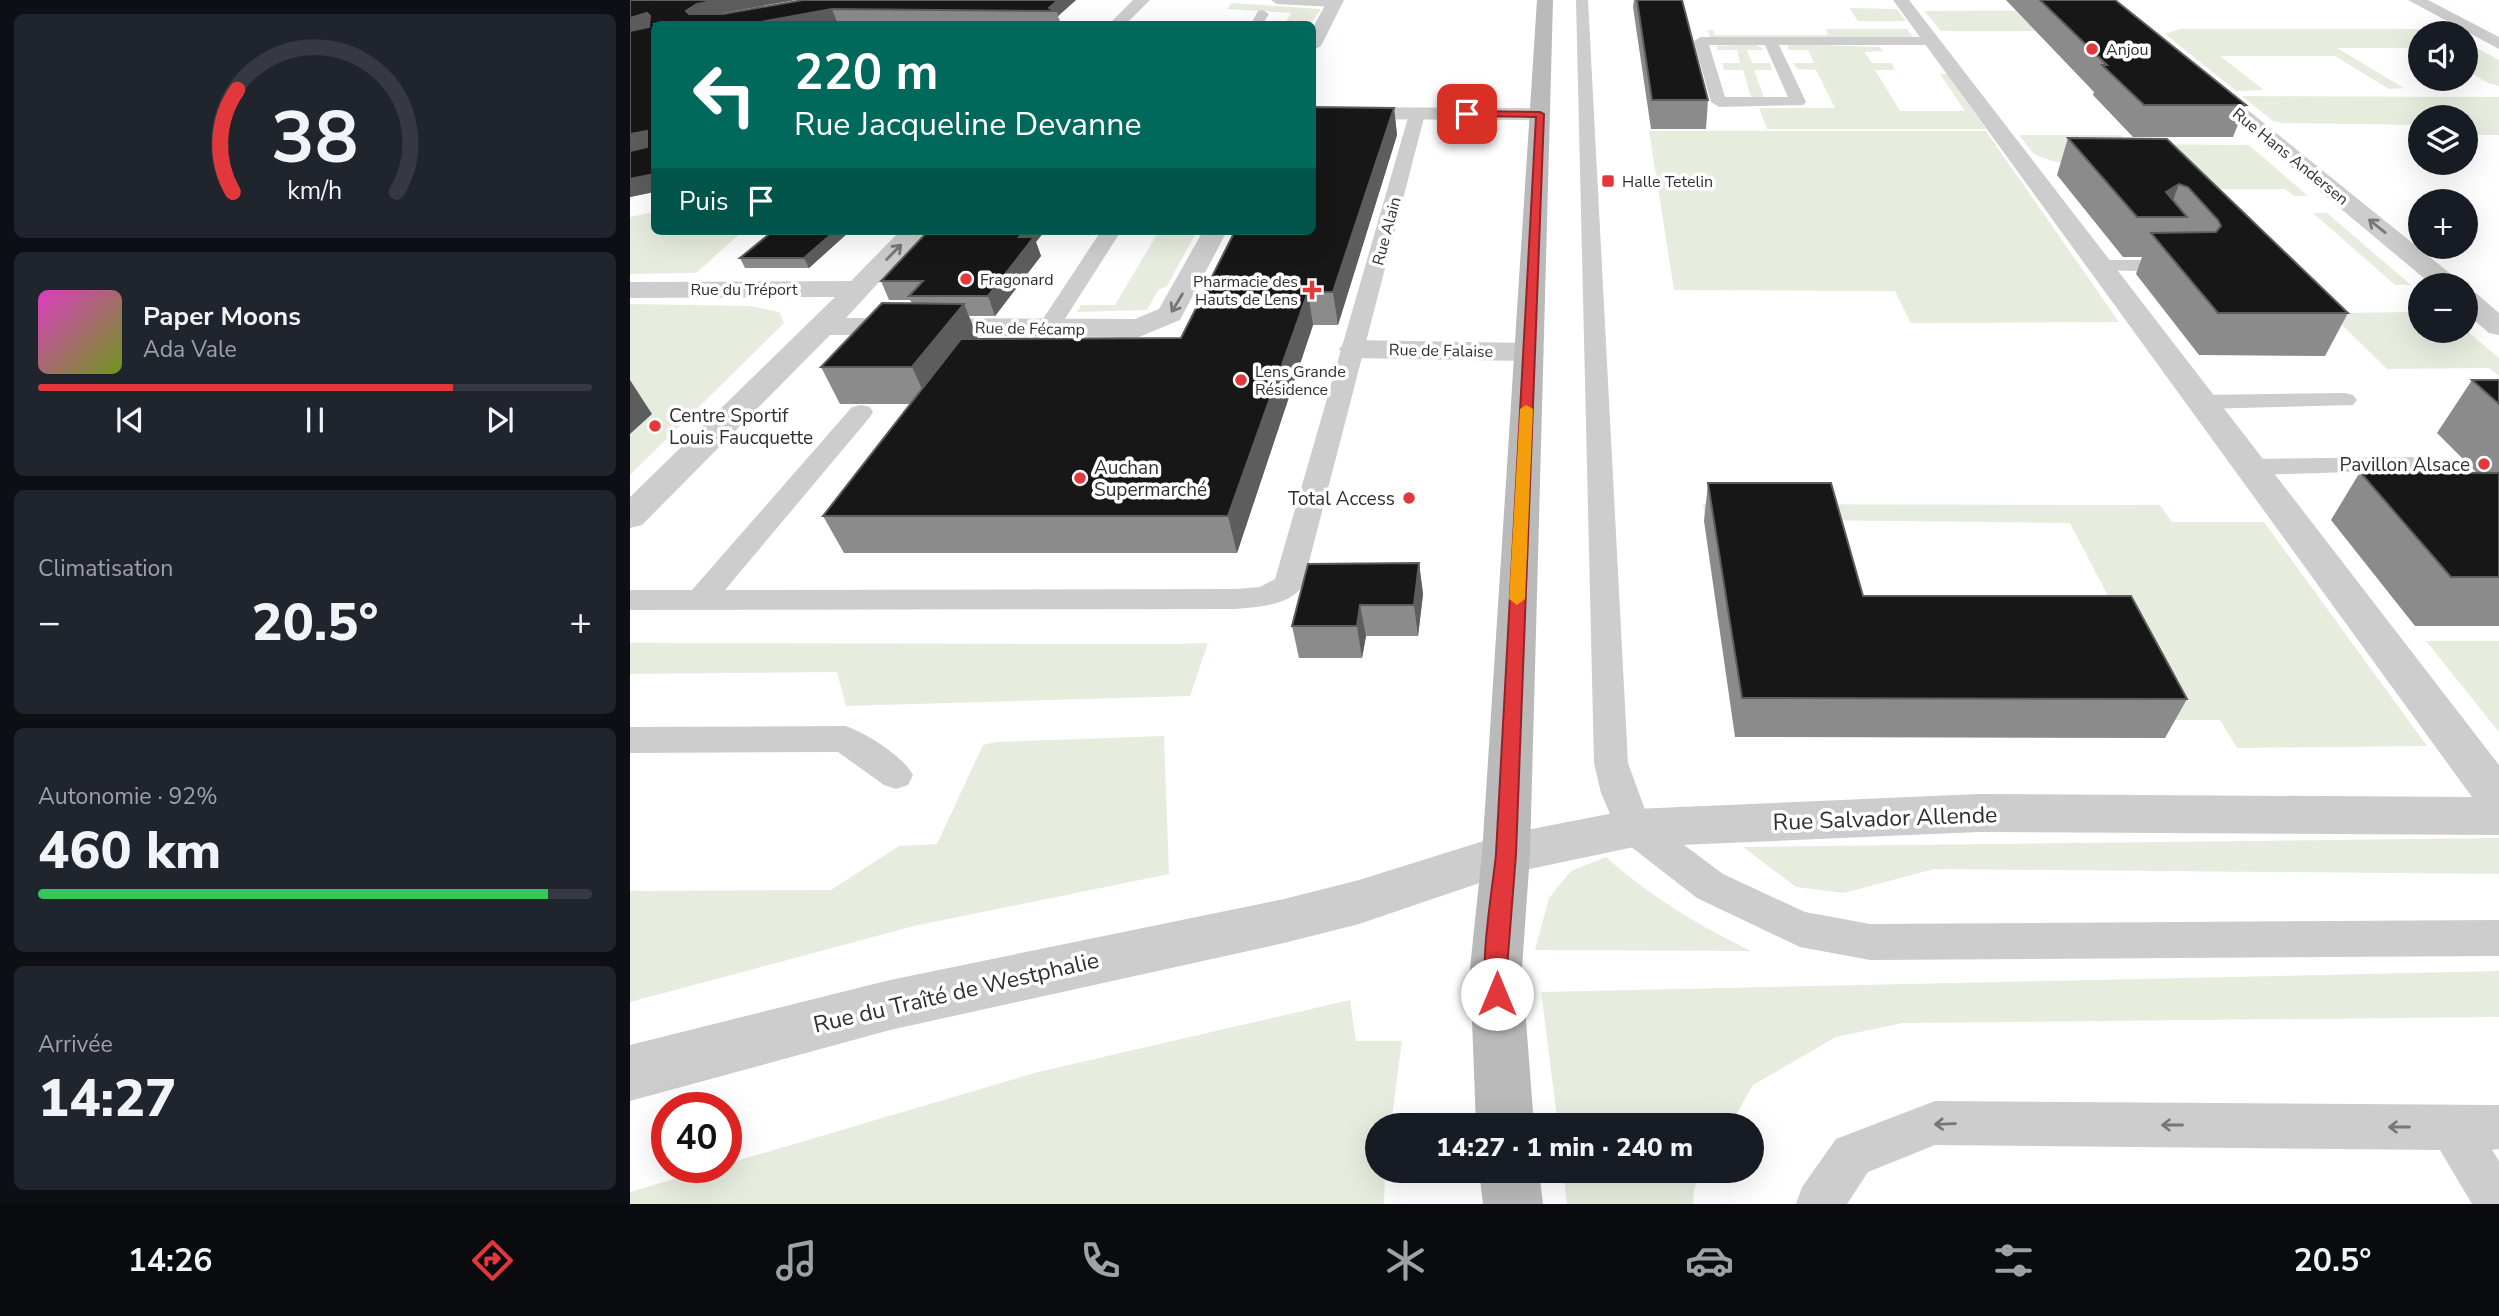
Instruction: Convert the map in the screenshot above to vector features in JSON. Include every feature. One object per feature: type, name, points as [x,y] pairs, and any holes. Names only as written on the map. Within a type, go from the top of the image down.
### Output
[{"type":"street","points":[[1120,21],[1142,0]]},
{"type":"street","points":[[1504,1113],[1496,968],[1506,854],[1545,0]]},
{"type":"street","points":[[2416,0],[2499,44]]},
{"type":"street","points":[[1317,29],[1335,2]]},
{"type":"street","points":[[1914,23],[2100,266],[2499,799]]},
{"type":"street","name":"Rue Hans Andersen","points":[[2184,68],[2433,273]]},
{"type":"street","points":[[1316,113],[1540,114]]},
{"type":"street","points":[[630,517],[910,235]]},
{"type":"street","name":"Rue de Fécamp","points":[[822,326],[1121,329],[1154,323],[1170,314],[1213,235]]},
{"type":"street","name":"Rue du Tréport","points":[[630,290],[857,289]]},
{"type":"street","points":[[2478,309],[2499,327]]},
{"type":"street","name":"Rue de Falaise","points":[[1354,349],[1529,352]]},
{"type":"street","name":"Rue Salvador Allende","points":[[1284,921],[1359,902],[1506,854],[1634,828],[1979,813],[2499,816]]},
{"type":"street","name":"Rue du Traîté de Westphalie","points":[[630,1073],[890,1005],[1284,921]]},
{"type":"street","points":[[1511,1183],[1513,1204]]},
{"type":"lane","points":[[1277,0],[1335,2]]},
{"type":"lane","points":[[1582,0],[1611,763],[1619,793],[1634,828],[1710,886],[1800,929],[1870,942],[2499,939]]},
{"type":"lane","points":[[1770,41],[1798,102],[1719,102],[1701,41],[1770,41],[1914,23]]},
{"type":"lane","name":"Rue Alain","points":[[630,600],[1236,599],[1265,596],[1288,585],[1417,114]]},
{"type":"lane","points":[[1048,328],[1108,235]]},
{"type":"lane","points":[[2100,266],[2192,266],[2178,249]]},
{"type":"lane","points":[[2202,402],[2345,400]]},
{"type":"lane","points":[[700,600],[861,412]]},
{"type":"lane","points":[[2250,467],[2413,465]]},
{"type":"lane","points":[[630,740],[845,739],[896,775]]},
{"type":"lane","points":[[1819,1204],[1852,1155],[1935,1124],[2499,1127]]},
{"type":"lane","points":[[2452,1128],[2499,1204]]},
{"type":"shaded area","points":[[1232,3],[1321,9],[1313,21],[1287,21],[1291,13],[1227,9]]},
{"type":"shaded area","points":[[1849,8],[1897,9],[1906,21],[1858,21]]},
{"type":"shaded area","points":[[2091,10],[2116,31],[1941,31],[1924,11]]},
{"type":"shaded area","points":[[1826,29],[1907,29],[1913,37],[1710,37],[1708,30],[1713,30],[1715,35],[1828,35]]},
{"type":"shaded area","points":[[2180,29],[2408,29],[2408,48],[2337,48],[2404,88],[2389,89],[2335,56],[2220,56],[2264,90],[2236,91],[2165,34]]},
{"type":"shaded area","points":[[1755,44],[1765,50],[1747,50],[1752,63],[1770,63],[1772,70],[1754,70],[1764,97],[1751,97],[1743,70],[1724,70],[1722,63],[1740,63],[1737,50],[1717,50],[1717,46]]},
{"type":"shaded area","points":[[1788,46],[1880,47],[1883,51],[1864,52],[1872,63],[1892,63],[1895,70],[1875,70],[1900,111],[1965,111],[1940,74],[1947,74],[1986,129],[1767,129],[1759,108],[1835,108],[1816,70],[1797,69],[1793,63],[1814,63],[1808,50],[1788,50]]},
{"type":"shaded area","points":[[2478,49],[2499,60],[2499,86],[2478,77]]},
{"type":"shaded area","points":[[2242,96],[2499,97],[2499,135],[2478,135],[2478,105],[2408,105],[2408,125],[2273,121]]},
{"type":"shaded area","points":[[1649,131],[1986,131],[2119,322],[1911,323],[1895,291],[1674,290]]},
{"type":"shaded area","points":[[2019,135],[2121,135],[2129,144],[2249,145],[2308,196],[2294,196],[2285,189],[2180,189],[2052,161],[2034,154]]},
{"type":"shaded area","points":[[651,213],[651,235],[739,235],[696,273],[630,274],[630,217]]},
{"type":"shaded area","points":[[2313,213],[2327,213],[2408,282],[2408,285],[2395,285]]},
{"type":"shaded area","points":[[1157,235],[1195,235],[1167,286],[1158,290],[1147,310],[1077,312],[1081,305],[1115,305]]},
{"type":"shaded area","name":"Centre Sportif Louis Faucquette","points":[[630,304],[751,306],[779,312],[784,323],[630,475]]},
{"type":"shaded area","points":[[2408,312],[2408,343],[2478,343],[2478,340],[2499,358],[2499,376],[2489,368],[2387,369],[2330,313]]},
{"type":"shaded area","points":[[1703,504],[2160,505],[2172,522],[2264,522],[2427,746],[2237,748],[2220,720],[2160,720],[2125,629],[2070,523],[1705,519]]},
{"type":"shaded area","points":[[2426,641],[2499,641],[2499,732]]},
{"type":"shaded area","points":[[630,643],[1208,643],[1190,696],[846,706],[837,672],[630,674]]},
{"type":"shaded area","points":[[1164,736],[1169,874],[914,926],[630,1002],[630,891],[831,890],[899,846],[937,844],[983,745],[996,742]]},
{"type":"shaded area","points":[[2499,838],[2499,874],[1934,869],[1844,893],[1796,887],[1743,847]]},
{"type":"shaded area","points":[[1606,857],[1675,909],[1751,951],[1535,950],[1549,898],[1571,871]]},
{"type":"shaded area","points":[[2499,971],[2499,1017],[1903,1023],[1836,1037],[1753,1085],[1737,1113],[1556,1113],[1541,992]]},
{"type":"shaded area","points":[[1350,1000],[1356,1041],[1402,1041],[1393,1113],[1365,1113],[1365,1183],[1385,1183],[1384,1204],[630,1204],[630,1192],[661,1183],[742,1183],[742,1159],[1038,1072]]},
{"type":"shaded area","points":[[1564,1183],[1697,1183],[1693,1204],[1567,1204]]},
{"type":"building","points":[[630,0],[718,0],[697,4],[686,11],[689,14],[723,14],[803,0],[1058,0],[1049,8],[1057,11],[832,9],[766,21],[651,21],[651,175],[630,179],[630,151],[647,147],[647,131],[630,134],[630,31],[649,27],[650,16],[647,13],[630,18]]},
{"type":"building","points":[[1637,0],[1682,0],[1708,100],[1652,100]]},
{"type":"building","points":[[2040,0],[2115,0],[2246,105],[2144,105]]},
{"type":"building","points":[[1316,107],[1394,108],[1333,292],[1308,292],[1228,516],[823,516],[961,339],[1181,338],[1233,235],[1316,235]]},
{"type":"building","points":[[2068,138],[2167,139],[2348,313],[2218,313],[2151,233],[2216,232],[2221,226],[2218,220],[2188,187],[2179,184],[2166,192],[2187,217],[2137,217]]},
{"type":"building","points":[[768,235],[830,235],[804,258],[740,258]]},
{"type":"building","points":[[924,235],[1034,237],[988,296],[909,296],[923,281],[881,281]]},
{"type":"building","points":[[882,303],[964,304],[912,367],[821,367]]},
{"type":"building","points":[[2472,380],[2499,380],[2499,404]]},
{"type":"building","points":[[2360,472],[2499,473],[2499,577],[2451,577]]},
{"type":"building","points":[[1708,483],[1831,483],[1863,596],[2131,596],[2187,699],[1742,698]]},
{"type":"building","points":[[1419,563],[1414,605],[1360,605],[1357,626],[1292,626],[1308,564]]},
{"type":"slow traffic","points":[[1517,599],[1526,409]]},
{"type":"place","name":"Anjou","points":[[2092,49]]},
{"type":"place","name":"Halle Tetelin","points":[[1608,181]]},
{"type":"place","name":"Fragonard","points":[[966,279]]},
{"type":"place","name":"Pharmacie des Hauts de Lens","points":[[1312,290]]},
{"type":"place","name":"Lens Grande Résidence","points":[[1241,380]]},
{"type":"place","name":"Centre Sportif Louis Faucquette","points":[[655,426]]},
{"type":"place","name":"Pavillon Alsace","points":[[2484,464]]},
{"type":"place","name":"Auchan Supermarché","points":[[1080,478]]},
{"type":"place","name":"Total Access","points":[[1409,498]]},
{"type":"route","points":[[1467,114],[1540,114],[1506,854],[1496,968],[1497,994]]}]
